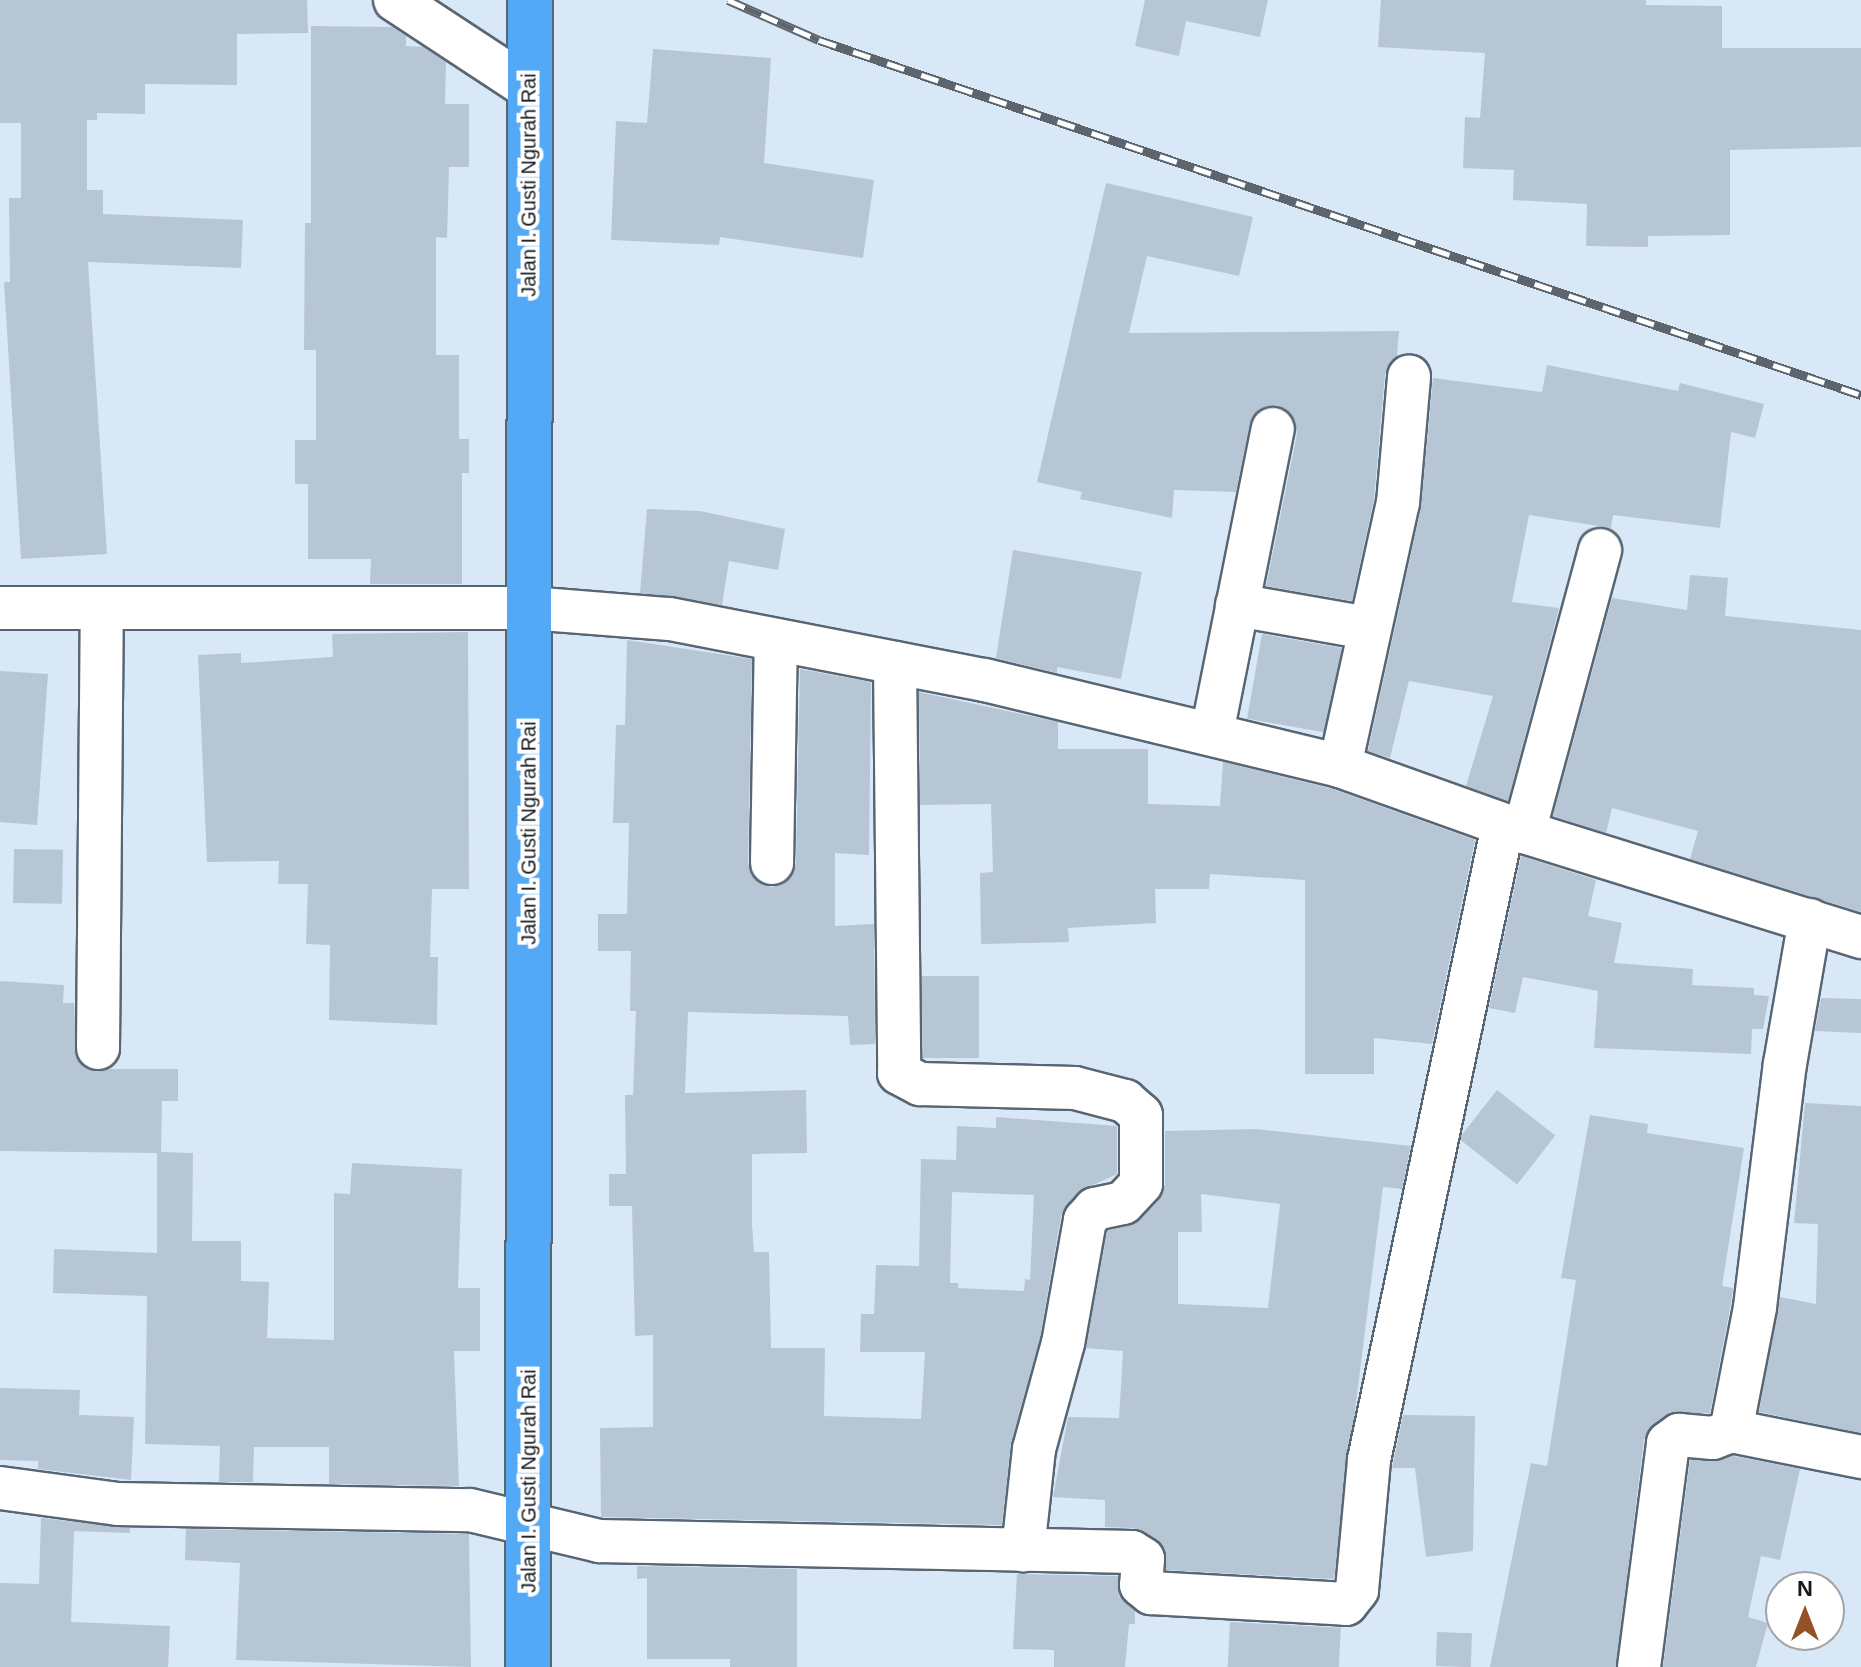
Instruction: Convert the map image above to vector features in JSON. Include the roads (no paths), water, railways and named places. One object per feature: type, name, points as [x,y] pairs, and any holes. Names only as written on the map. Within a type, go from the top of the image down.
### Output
[{"type":"highway","name":"Jalan I. Gusti Ngurah Rai","points":[[528,1667],[530,0]]},
{"type":"street","points":[[395,0],[529,88]]},
{"type":"street","points":[[1340,766],[1398,503],[1409,376]]},
{"type":"street","points":[[1212,733],[1273,429]]},
{"type":"street","points":[[0,1488],[118,1504],[470,1510],[529,1521],[599,1541],[1132,1552],[1143,1559],[1141,1585],[1151,1593],[1337,1606],[1354,1598],[1369,1460],[1460,1048],[1513,828],[1600,550]]},
{"type":"street","points":[[1237,605],[1351,625]]},
{"type":"street","points":[[0,608],[529,608],[670,619],[895,663],[1212,733],[1340,766],[1513,828],[1861,937]]},
{"type":"street","points":[[98,1048],[102,609]]},
{"type":"street","points":[[772,863],[776,640]]},
{"type":"street","points":[[895,663],[899,1073],[920,1084],[1075,1088],[1125,1101],[1141,1115],[1141,1184],[1123,1203],[1095,1209],[1085,1220],[1063,1343],[1034,1449],[1023,1550]]},
{"type":"street","points":[[1731,1431],[1755,1307],[1785,1064],[1810,920]]},
{"type":"street","points":[[1639,1667],[1668,1443],[1679,1435],[1713,1438],[1731,1431],[1861,1457]]},
{"type":"railway","points":[[728,0],[819,40],[1861,395]]}]
